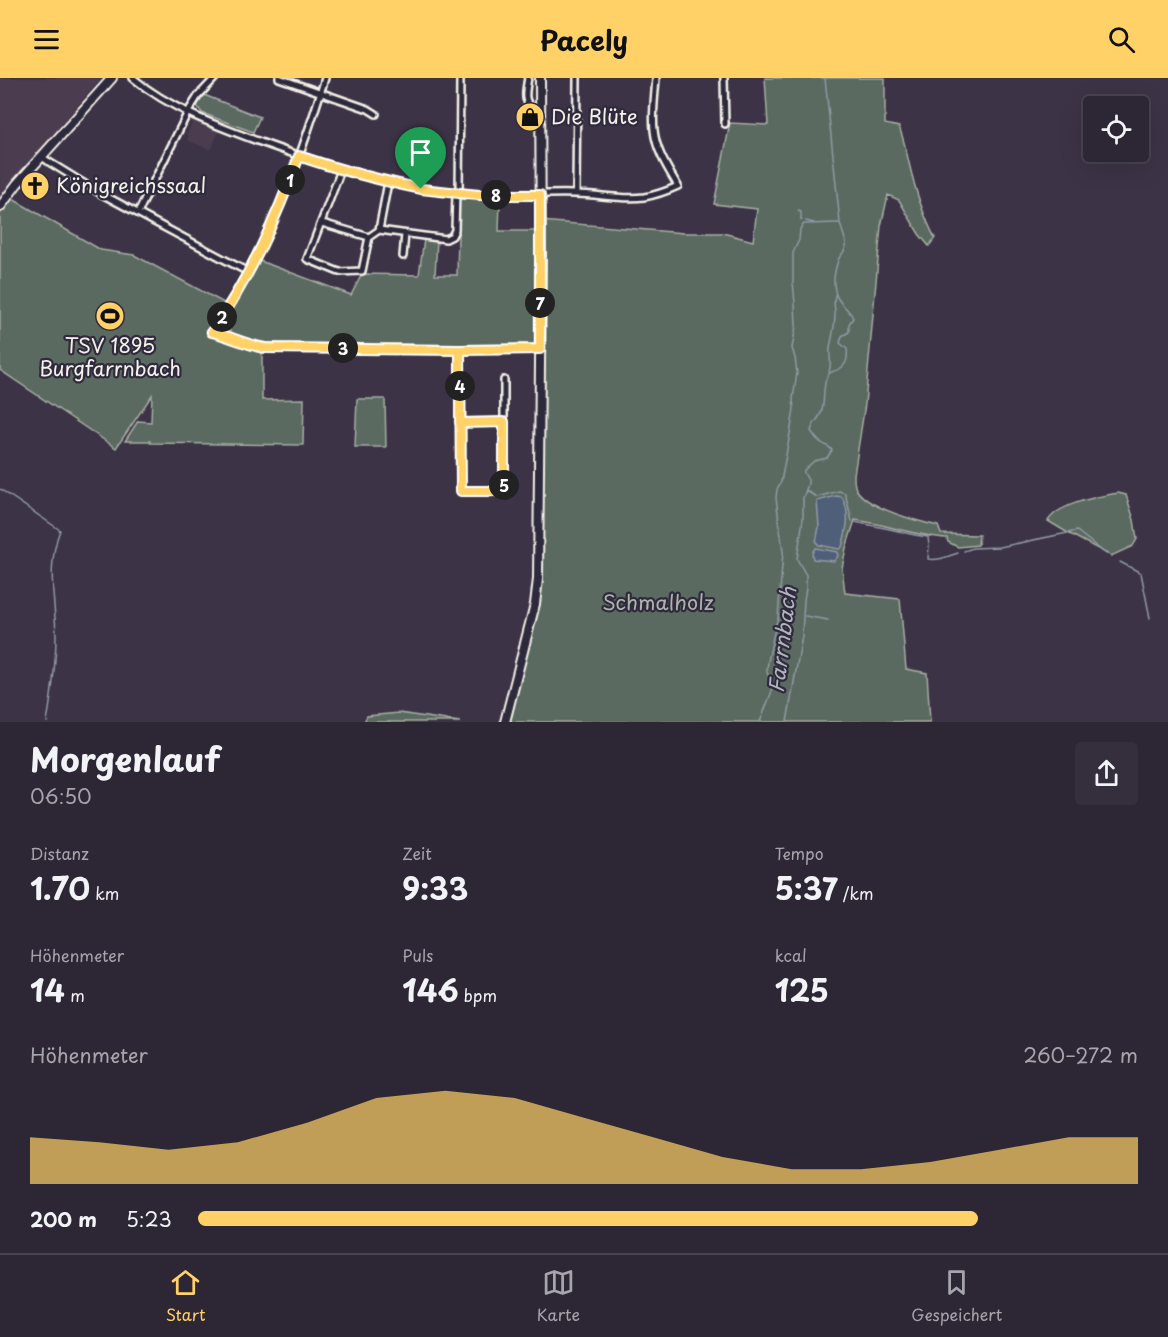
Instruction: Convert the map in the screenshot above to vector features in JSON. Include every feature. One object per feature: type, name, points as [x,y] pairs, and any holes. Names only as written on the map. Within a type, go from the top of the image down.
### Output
[{"type":"street","points":[[0,207],[14,188],[112,78]]},
{"type":"street","points":[[133,78],[153,94],[246,137],[341,170],[388,182],[457,194],[576,194],[626,198],[657,195],[678,186],[665,165],[655,137],[653,125],[656,78]]},
{"type":"street","points":[[138,213],[188,112],[198,96],[215,78]]},
{"type":"street","points":[[279,78],[368,109],[376,114]]},
{"type":"street","points":[[325,78],[299,156],[272,225],[238,293],[212,332],[265,348],[540,349]]},
{"type":"street","points":[[341,170],[307,259],[339,272],[362,271],[369,237],[379,230],[446,239],[452,236],[455,230],[457,194],[460,78]]},
{"type":"street","points":[[528,78],[527,104],[530,108],[540,111]]},
{"type":"street","points":[[505,722],[535,604],[538,579],[540,78]]},
{"type":"street","points":[[576,78],[576,194]]},
{"type":"street","points":[[723,78],[725,124]]},
{"type":"street","points":[[42,157],[98,192],[248,272]]},
{"type":"street","points":[[379,230],[388,182]]},
{"type":"street","points":[[322,223],[369,237]]},
{"type":"street","points":[[403,256],[405,234]]},
{"type":"street","points":[[460,350],[461,491],[504,491],[504,381]]},
{"type":"street","points":[[460,423],[504,422]]},
{"type":"shaded area","points":[[0,78],[102,78],[0,197]]},
{"type":"shaded area","points":[[191,119],[219,131],[211,150],[187,140],[192,123],[188,121]]},
{"type":"green space","name":"Schmalholz","points":[[765,78],[885,78],[885,124],[899,127],[920,202],[935,238],[929,246],[919,234],[899,200],[888,195],[881,226],[865,404],[854,484],[862,496],[881,508],[938,526],[941,534],[979,535],[978,545],[958,547],[948,542],[947,538],[855,520],[842,568],[845,593],[900,599],[906,669],[927,673],[930,722],[507,722],[530,642],[540,589],[543,349],[431,349],[263,343],[236,336],[222,324],[260,261],[351,295],[362,274],[419,275],[424,239],[437,240],[435,275],[457,275],[459,199],[500,199],[499,231],[541,231],[541,221],[684,233],[723,233],[753,241],[757,209],[714,204],[730,123],[768,125]]},
{"type":"green space","points":[[204,95],[260,117],[253,132],[202,113],[197,106]]},
{"type":"green space","name":"TSV 1895 Burgfarrnbach","points":[[11,198],[101,250],[134,255],[228,305],[214,327],[237,341],[262,350],[262,400],[304,399],[303,445],[125,441],[138,421],[151,422],[152,395],[116,448],[0,370],[0,214]]},
{"type":"green space","points":[[357,399],[385,399],[386,447],[355,447]]},
{"type":"green space","points":[[1118,493],[1126,495],[1137,539],[1133,546],[1111,556],[1048,521],[1053,515],[1070,505]]},
{"type":"green space","points":[[399,713],[460,722],[364,722],[367,716]]},
{"type":"water","points":[[836,496],[842,497],[847,516],[847,528],[842,547],[839,549],[819,545],[816,542],[819,527],[817,501]]},
{"type":"water","points":[[815,548],[837,552],[838,556],[834,561],[813,559],[812,553]]},
{"type":"waterway","name":"Farrnbach","points":[[787,722],[802,636],[806,588],[806,575],[797,559],[803,519],[803,498],[808,484],[804,470],[814,461],[827,458],[832,450],[819,441],[811,431],[822,410],[827,376],[842,367],[846,361],[847,349],[840,343],[842,336],[849,332],[849,324],[853,318],[836,295],[834,287],[836,266],[846,244],[840,223],[825,78]]},
{"type":"waterway","points":[[798,211],[801,212],[802,220]]},
{"type":"waterway","name":"Farrnbach","points":[[806,221],[814,223]]},
{"type":"waterway","name":"Farrnbach","points":[[760,722],[772,691],[767,669],[778,618],[783,552],[776,498],[791,428],[797,373],[792,348],[796,326],[793,253],[799,240],[800,229],[804,224],[839,223]]},
{"type":"waterway","points":[[829,372],[835,295]]},
{"type":"waterway","points":[[0,489],[60,530],[52,570],[56,646],[47,722]]},
{"type":"waterway","points":[[806,491],[817,497],[839,491],[845,493],[852,521]]},
{"type":"waterway","points":[[855,522],[928,537],[928,559],[940,559],[958,553]]},
{"type":"waterway","points":[[964,551],[973,548],[1000,547],[1077,531],[1106,554]]},
{"type":"waterway","points":[[1120,562],[1141,573],[1150,618]]},
{"type":"waterway","points":[[805,616],[828,620]]},
{"type":"place","name":"Die Blüte","points":[[530,117]]},
{"type":"place","name":"Königreichssaal","points":[[35,186]]},
{"type":"place","name":"TSV 1895 Burgfarrnbach","points":[[110,316]]},
{"type":"route","points":[[421,189],[341,170],[299,156],[265,240],[238,293],[212,332],[265,348],[460,350],[461,491],[504,491],[504,422],[460,423],[460,350],[540,349],[540,195],[479,195],[421,189]]}]
